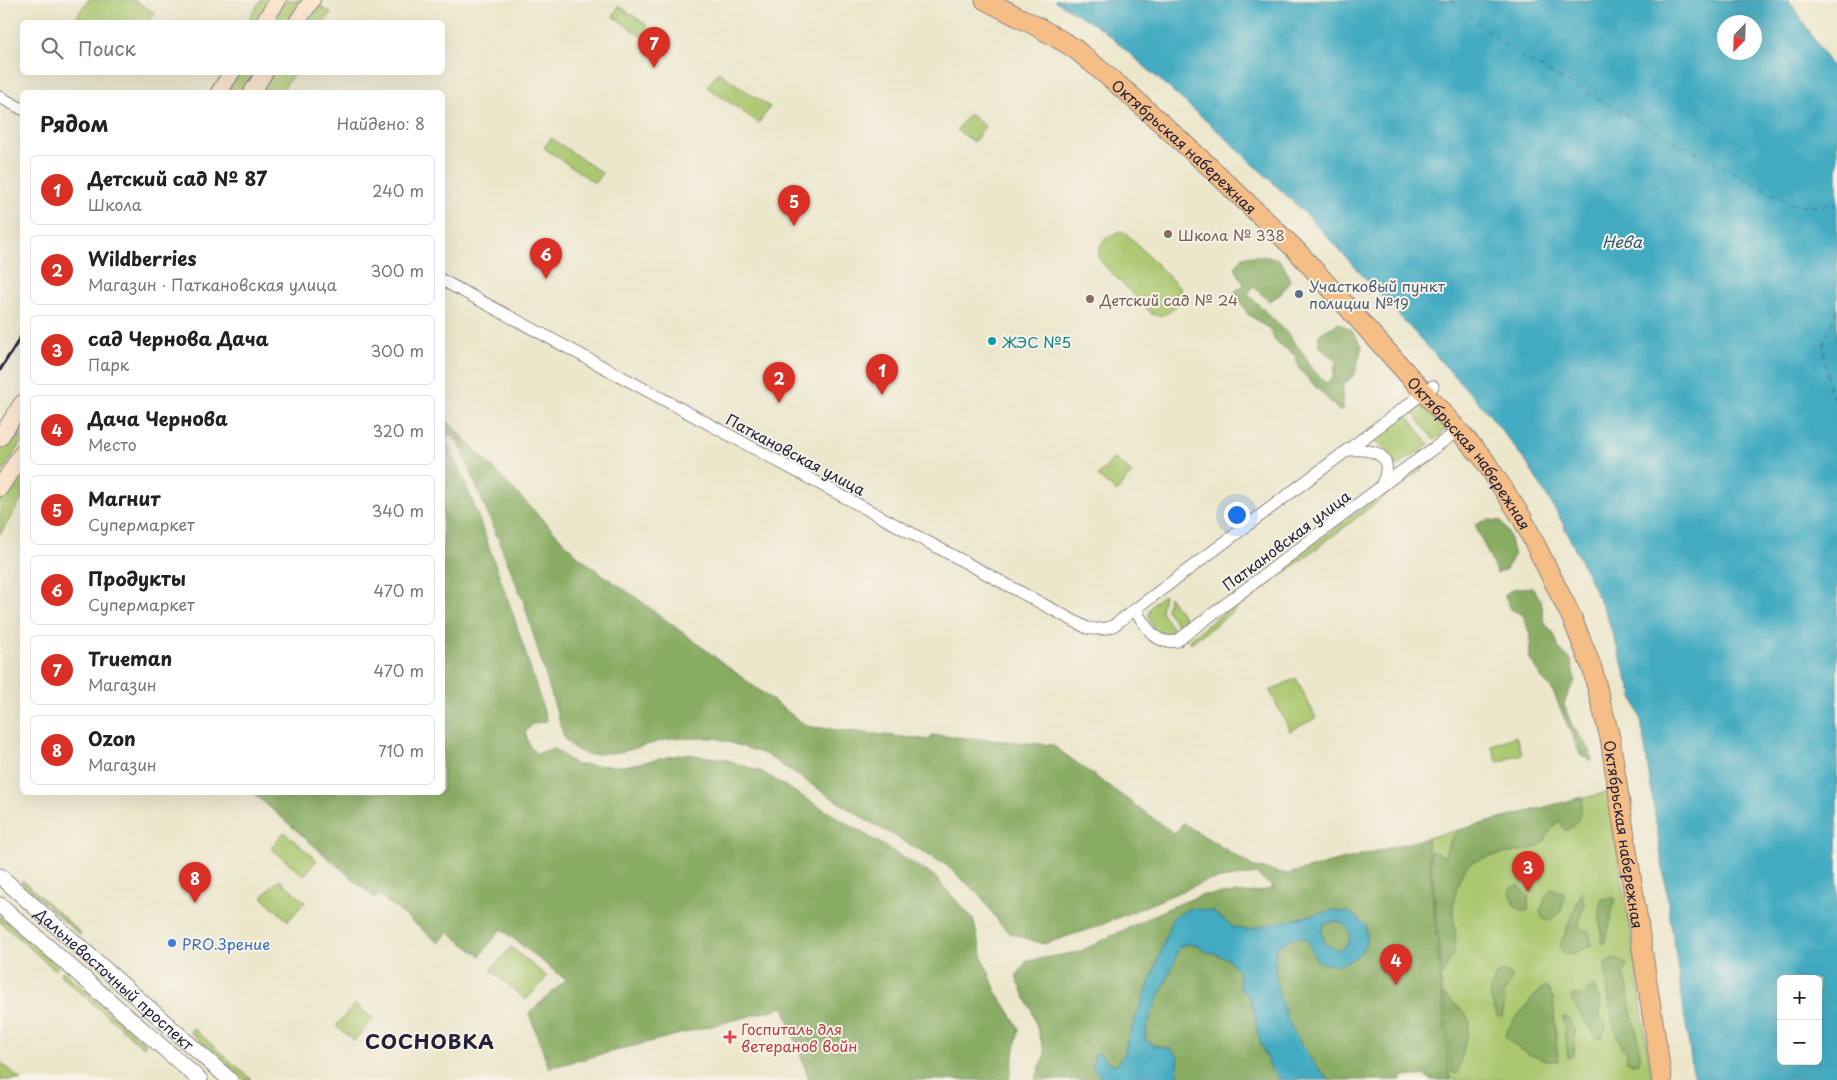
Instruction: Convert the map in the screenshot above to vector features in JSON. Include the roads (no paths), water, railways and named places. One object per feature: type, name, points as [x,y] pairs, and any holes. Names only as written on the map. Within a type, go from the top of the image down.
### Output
[{"type":"main road","points":[[265,20],[278,0]]},
{"type":"main road","points":[[298,20],[312,0]]},
{"type":"main road","name":"Октябрьская набережная","points":[[985,0],[1074,48],[1158,120],[1250,204],[1429,389],[1488,447],[1528,502],[1584,615],[1603,666],[1621,735],[1675,1080]]},
{"type":"main road","name":"Октябрьская набережная","points":[[1010,0],[1058,24],[1082,40],[1195,137],[1303,240],[1347,287],[1429,389],[1459,430],[1483,458],[1522,518],[1572,618],[1592,668],[1610,738],[1662,1080]]},
{"type":"main road","points":[[220,90],[230,75]]},
{"type":"main road","points":[[253,90],[263,75]]},
{"type":"main road","points":[[0,438],[20,406]]},
{"type":"main road","points":[[0,488],[20,456]]},
{"type":"street","points":[[0,98],[20,108]]},
{"type":"street","name":"Паткановская улица","points":[[445,282],[1087,628],[1105,630],[1114,626],[1429,389]]},
{"type":"street","name":"Паткановская улица","points":[[1135,610],[1153,635],[1160,641],[1177,641],[1459,430]]},
{"type":"street","points":[[1347,450],[1363,449],[1380,454],[1386,467],[1385,478],[1381,487]]},
{"type":"street","name":"Дальневосточный проспект","points":[[0,876],[230,1080]]},
{"type":"street","name":"Дальневосточный проспект","points":[[0,905],[200,1080]]},
{"type":"water","name":"Нева","points":[[1054,0],[1789,0],[1837,75],[1837,1080],[1694,1080],[1641,720],[1606,614],[1559,516],[1526,462],[1489,414],[1311,219],[1228,140],[1102,29]]},
{"type":"water","points":[[1190,908],[1212,911],[1233,927],[1246,930],[1333,910],[1351,913],[1366,926],[1366,940],[1363,949],[1352,959],[1338,964],[1323,963],[1317,959],[1306,938],[1292,938],[1276,948],[1275,966],[1281,1002],[1296,1036],[1329,1080],[1280,1080],[1271,1069],[1260,1042],[1254,1012],[1249,997],[1240,988],[1238,971],[1228,959],[1207,952],[1197,945],[1186,944],[1179,947],[1176,959],[1155,1005],[1145,1040],[1155,1046],[1170,1048],[1179,1058],[1177,1073],[1180,1080],[1164,1080],[1163,1078],[1148,1076],[1134,1077],[1127,1080],[1103,1080],[1092,1067],[1095,1055],[1100,1053],[1108,1062],[1116,1065],[1124,1055],[1128,1038],[1156,966],[1172,918]],"holes":[[[1337,921],[1345,925],[1351,935],[1347,945],[1339,950],[1325,944],[1321,931],[1326,923]]]},
{"type":"railway","points":[[0,370],[20,338]]},
{"type":"place","name":"Trueman","points":[[654,68]]},
{"type":"place","name":"Магнит","points":[[794,226]]},
{"type":"place","name":"Школа № 338","points":[[1168,234]]},
{"type":"place","name":"Продукты","points":[[546,279]]},
{"type":"place","name":"Участковый пункт полиции №19","points":[[1299,294]]},
{"type":"place","name":"Детский сад № 24","points":[[1090,299]]},
{"type":"place","name":"ЖЭС №5","points":[[992,341]]},
{"type":"place","name":"Детский сад № 87","points":[[882,395]]},
{"type":"place","name":"Wildberries","points":[[779,403]]},
{"type":"place","name":"сад Чернова Дача","points":[[1528,892]]},
{"type":"place","name":"Ozon","points":[[195,903]]},
{"type":"place","name":"PRO.Зрение","points":[[172,943]]},
{"type":"place","name":"Дача Чернова","points":[[1396,985]]},
{"type":"place","name":"Госпиталь для ветеранов войн","points":[[730,1037]]},
{"type":"district","name":"СОСНОВКА","points":[[430,1041]]}]
